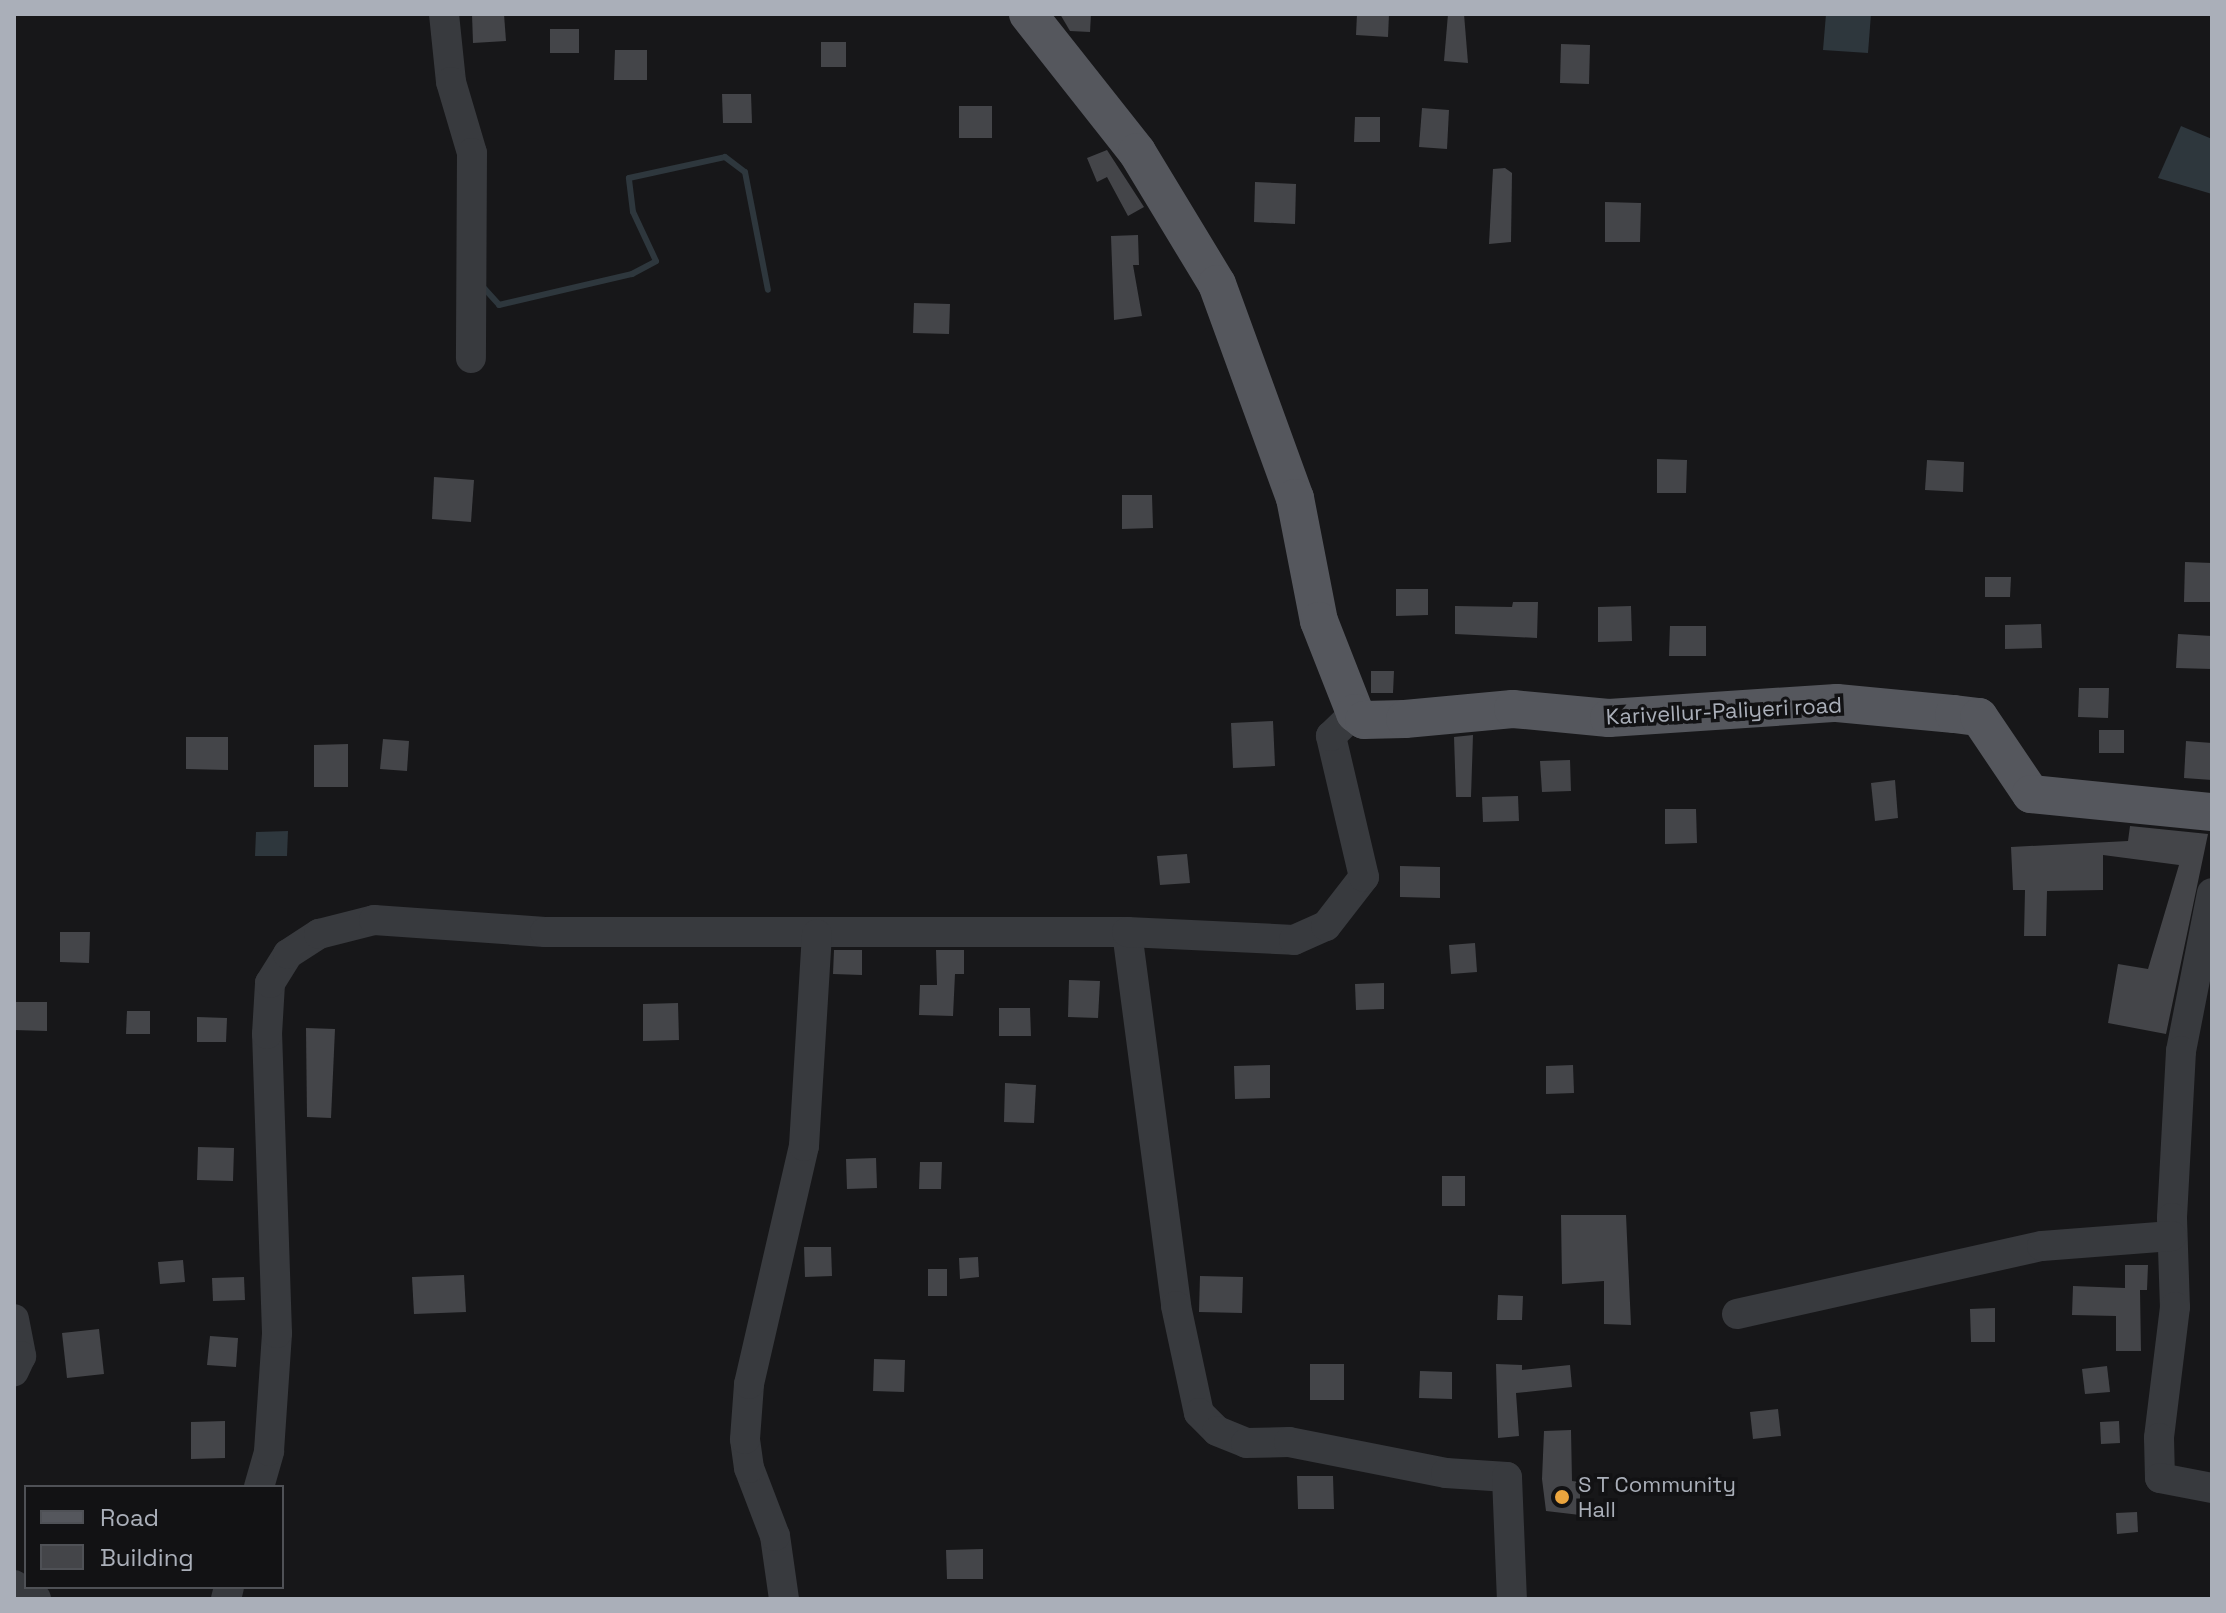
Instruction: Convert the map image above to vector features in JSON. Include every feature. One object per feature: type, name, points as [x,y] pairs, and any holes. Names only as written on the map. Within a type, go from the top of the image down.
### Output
[{"type":"main road","points":[[1028,14],[1137,152],[1217,284],[1295,498],[1319,621],[1355,713]]},
{"type":"main road","name":"Karivellur-Paliyeri road","points":[[1355,713],[1364,720],[1405,719],[1513,709],[1609,718],[1837,703],[1967,715],[1979,717],[2031,794],[2212,812]]},
{"type":"street","points":[[444,14],[451,82],[472,153],[471,358]]},
{"type":"street","points":[[260,1485],[269,1451],[277,1333],[270,983],[288,954],[319,934],[374,920],[545,932],[1127,932],[1294,940],[1336,917],[1364,877],[1331,736],[1355,713]]},
{"type":"street","points":[[2212,893],[2181,1051],[2172,1236],[2175,1307],[2160,1478],[2212,1488]]},
{"type":"street","points":[[1127,932],[1176,1306],[1199,1413],[1217,1431],[1246,1443],[1289,1442],[1446,1473],[1507,1477],[1512,1599]]},
{"type":"street","points":[[784,1599],[775,1536],[749,1468],[745,1439],[749,1384],[804,1146],[817,934]]},
{"type":"street","points":[[1737,1314],[2042,1246],[2172,1236]]},
{"type":"street","points":[[14,1319],[21,1356],[14,1371]]},
{"type":"street","points":[[14,1585],[36,1599]]},
{"type":"shaded area","points":[[1826,14],[1871,14],[1868,53],[1823,50]]},
{"type":"shaded area","points":[[2181,126],[2212,139],[2212,194],[2158,178]]},
{"type":"shaded area","points":[[288,831],[287,856],[255,856],[256,832]]},
{"type":"building","points":[[472,14],[504,14],[506,41],[473,43]]},
{"type":"building","points":[[1060,14],[1091,14],[1090,32],[1070,31]]},
{"type":"building","points":[[1357,14],[1389,14],[1388,37],[1356,35]]},
{"type":"building","points":[[1448,14],[1464,14],[1468,63],[1444,61]]},
{"type":"building","points":[[550,29],[579,29],[579,53],[550,53]]},
{"type":"building","points":[[821,42],[846,42],[846,67],[821,67]]},
{"type":"building","points":[[1561,44],[1590,45],[1589,84],[1560,83]]},
{"type":"building","points":[[615,50],[647,50],[647,80],[614,80]]},
{"type":"building","points":[[722,94],[751,94],[752,123],[723,123]]},
{"type":"building","points":[[959,106],[992,106],[992,138],[959,138]]},
{"type":"building","points":[[1422,108],[1449,110],[1447,149],[1419,147]]},
{"type":"building","points":[[1355,117],[1380,117],[1380,142],[1354,142]]},
{"type":"building","points":[[1107,150],[1144,207],[1128,216],[1107,177],[1097,182],[1087,158]]},
{"type":"building","points":[[1505,168],[1512,173],[1511,242],[1489,244],[1493,169]]},
{"type":"building","points":[[1255,182],[1296,184],[1295,224],[1254,222]]},
{"type":"building","points":[[1605,202],[1641,203],[1640,242],[1605,242]]},
{"type":"building","points":[[1138,235],[1139,265],[1133,265],[1142,316],[1114,320],[1111,236]]},
{"type":"building","points":[[914,303],[950,304],[949,334],[913,333]]},
{"type":"building","points":[[1657,459],[1687,460],[1686,493],[1657,493]]},
{"type":"building","points":[[1927,460],[1964,462],[1963,492],[1925,490]]},
{"type":"building","points":[[434,477],[474,480],[471,522],[432,519]]},
{"type":"building","points":[[1122,495],[1152,495],[1153,528],[1122,529]]},
{"type":"building","points":[[2185,562],[2212,563],[2212,602],[2184,602]]},
{"type":"building","points":[[1985,577],[2011,577],[2010,597],[1985,597]]},
{"type":"building","points":[[1396,589],[1428,589],[1428,615],[1396,616]]},
{"type":"building","points":[[1513,602],[1538,602],[1537,638],[1455,634],[1455,606],[1512,607]]},
{"type":"building","points":[[1631,606],[1632,641],[1598,642],[1598,607]]},
{"type":"building","points":[[2041,624],[2042,648],[2005,649],[2005,625]]},
{"type":"building","points":[[1670,626],[1706,626],[1706,656],[1669,656]]},
{"type":"building","points":[[2178,634],[2212,636],[2212,669],[2176,668]]},
{"type":"building","points":[[1371,671],[1394,671],[1393,693],[1371,693]]},
{"type":"building","points":[[2079,688],[2109,688],[2108,718],[2078,717]]},
{"type":"building","points":[[1273,721],[1275,766],[1233,768],[1231,723]]},
{"type":"building","points":[[2099,730],[2124,730],[2124,753],[2099,753]]},
{"type":"building","points":[[1473,735],[1471,797],[1456,797],[1454,737]]},
{"type":"building","points":[[186,737],[228,737],[228,770],[186,769]]},
{"type":"building","points":[[383,739],[409,741],[407,771],[380,769]]},
{"type":"building","points":[[2186,741],[2212,743],[2212,780],[2184,778]]},
{"type":"building","points":[[348,744],[348,787],[314,787],[314,745]]},
{"type":"building","points":[[1570,760],[1571,791],[1542,792],[1540,761]]},
{"type":"building","points":[[1895,780],[1898,818],[1875,821],[1871,783]]},
{"type":"building","points":[[1518,796],[1519,821],[1483,822],[1482,797]]},
{"type":"building","points":[[1665,809],[1696,809],[1697,843],[1665,844]]},
{"type":"building","points":[[2130,826],[2208,834],[2166,1034],[2108,1023],[2118,964],[2148,969],[2179,865],[2103,855],[2103,890],[2047,891],[2046,936],[2024,936],[2025,890],[2013,890],[2011,847],[2128,841]]},
{"type":"building","points":[[1187,854],[1190,883],[1160,885],[1157,856]]},
{"type":"building","points":[[1400,866],[1440,867],[1440,898],[1400,897]]},
{"type":"building","points":[[60,932],[90,932],[89,963],[60,962]]},
{"type":"building","points":[[1475,943],[1477,972],[1451,974],[1449,945]]},
{"type":"building","points":[[834,950],[862,950],[862,975],[833,974]]},
{"type":"building","points":[[936,950],[964,950],[964,974],[955,974],[953,1016],[919,1015],[920,985],[937,985]]},
{"type":"building","points":[[1069,980],[1100,981],[1098,1018],[1068,1017]]},
{"type":"building","points":[[1384,983],[1384,1009],[1356,1010],[1355,984]]},
{"type":"building","points":[[14,1002],[47,1002],[47,1031],[14,1030]]},
{"type":"building","points":[[678,1003],[679,1040],[643,1041],[643,1004]]},
{"type":"building","points":[[999,1008],[1030,1008],[1031,1036],[999,1036]]},
{"type":"building","points":[[127,1011],[150,1011],[150,1034],[126,1034]]},
{"type":"building","points":[[197,1017],[227,1018],[226,1042],[197,1042]]},
{"type":"building","points":[[306,1028],[335,1029],[331,1118],[307,1117]]},
{"type":"building","points":[[1270,1065],[1270,1098],[1235,1099],[1234,1066]]},
{"type":"building","points":[[1573,1065],[1574,1093],[1546,1094],[1546,1066]]},
{"type":"building","points":[[1005,1083],[1036,1085],[1034,1123],[1004,1122]]},
{"type":"building","points":[[198,1147],[234,1148],[233,1181],[197,1180]]},
{"type":"building","points":[[876,1158],[877,1188],[847,1189],[846,1159]]},
{"type":"building","points":[[920,1162],[942,1162],[941,1189],[919,1189]]},
{"type":"building","points":[[1442,1176],[1465,1176],[1465,1206],[1442,1206]]},
{"type":"building","points":[[1561,1215],[1626,1215],[1631,1325],[1604,1324],[1604,1281],[1562,1284]]},
{"type":"building","points":[[804,1247],[831,1247],[832,1276],[805,1277]]},
{"type":"building","points":[[978,1257],[979,1277],[960,1279],[959,1258]]},
{"type":"building","points":[[183,1260],[185,1282],[160,1284],[158,1262]]},
{"type":"building","points":[[2125,1265],[2148,1265],[2147,1290],[2140,1290],[2141,1351],[2116,1351],[2116,1316],[2072,1315],[2073,1286],[2125,1288]]},
{"type":"building","points":[[928,1269],[947,1269],[947,1296],[928,1296]]},
{"type":"building","points":[[464,1275],[466,1312],[414,1314],[412,1277]]},
{"type":"building","points":[[1200,1276],[1243,1277],[1242,1313],[1199,1312]]},
{"type":"building","points":[[244,1277],[245,1300],[213,1301],[212,1278]]},
{"type":"building","points":[[1498,1295],[1523,1296],[1522,1320],[1497,1320]]},
{"type":"building","points":[[1995,1308],[1995,1342],[1971,1342],[1970,1309]]},
{"type":"building","points":[[99,1329],[104,1374],[67,1378],[62,1333]]},
{"type":"building","points":[[210,1336],[238,1338],[236,1367],[207,1365]]},
{"type":"building","points":[[874,1359],[905,1360],[904,1392],[873,1391]]},
{"type":"building","points":[[1310,1364],[1344,1364],[1344,1400],[1310,1400]]},
{"type":"building","points":[[1496,1364],[1522,1365],[1522,1370],[1570,1365],[1572,1387],[1516,1393],[1519,1436],[1498,1438]]},
{"type":"building","points":[[2107,1366],[2110,1392],[2085,1394],[2082,1369]]},
{"type":"building","points":[[1420,1371],[1452,1372],[1452,1399],[1419,1398]]},
{"type":"building","points":[[1778,1409],[1781,1436],[1753,1439],[1750,1412]]},
{"type":"building","points":[[225,1421],[225,1458],[191,1459],[191,1422]]},
{"type":"building","points":[[2119,1421],[2120,1443],[2101,1444],[2100,1422]]},
{"type":"building","points":[[1571,1430],[1572,1481],[1580,1482],[1580,1515],[1546,1511],[1542,1479],[1544,1431]]},
{"type":"building","points":[[1297,1476],[1333,1476],[1334,1509],[1298,1509]]},
{"type":"building","points":[[2137,1512],[2138,1532],[2117,1534],[2116,1513]]},
{"type":"building","points":[[983,1549],[983,1579],[947,1579],[946,1550]]},
{"type":"waterway","points":[[483,287],[499,305],[632,274],[656,261],[633,212],[629,178],[725,157],[745,172],[768,290]]},
{"type":"place","name":"S T Community Hall","points":[[1562,1497]]}]
